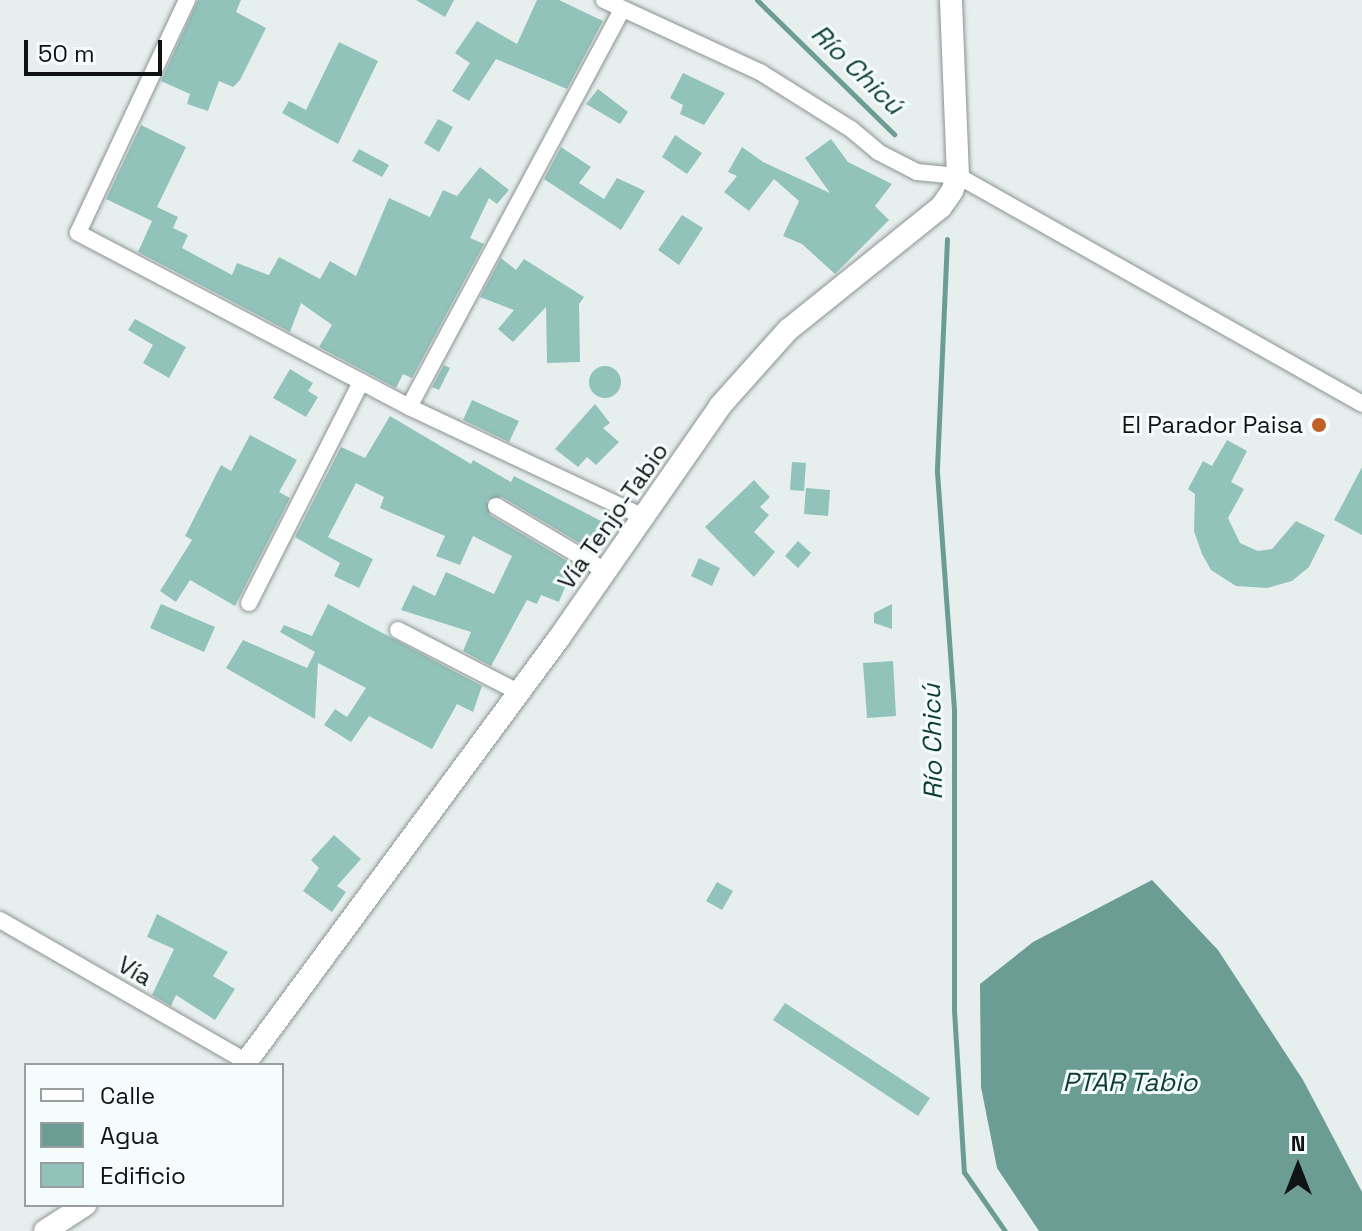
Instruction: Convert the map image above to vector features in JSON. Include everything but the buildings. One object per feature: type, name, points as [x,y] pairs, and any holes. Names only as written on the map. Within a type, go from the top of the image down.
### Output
[{"type":"main road","points":[[951,0],[958,176]]},
{"type":"main road","name":"Vía Tenjo-Tabio","points":[[247,1063],[646,518],[720,406],[764,354],[810,310],[941,207],[958,176]]},
{"type":"main road","points":[[45,1231],[82,1207]]},
{"type":"street","points":[[187,0],[78,233],[409,407],[646,518]]},
{"type":"street","points":[[604,0],[760,72],[851,129],[878,152],[917,172],[958,176],[1362,404]]},
{"type":"street","points":[[409,407],[622,9]]},
{"type":"street","points":[[249,603],[361,382]]},
{"type":"street","points":[[496,506],[607,572]]},
{"type":"street","points":[[398,630],[518,692]]},
{"type":"street","name":"Vía","points":[[0,920],[244,1063]]},
{"type":"water","name":"PTAR Tabio","points":[[1152,880],[1218,950],[1303,1080],[1362,1192],[1362,1231],[1039,1231],[997,1168],[981,1087],[980,984],[1033,942]]},
{"type":"waterway","name":"Río Chicú","points":[[757,0],[894,134]]},
{"type":"waterway","name":"Río Chicú","points":[[947,239],[937,472],[954,710],[954,1010],[964,1172],[1005,1231]]},
{"type":"place","name":"El Parador Paisa","points":[[1319,425]]}]
